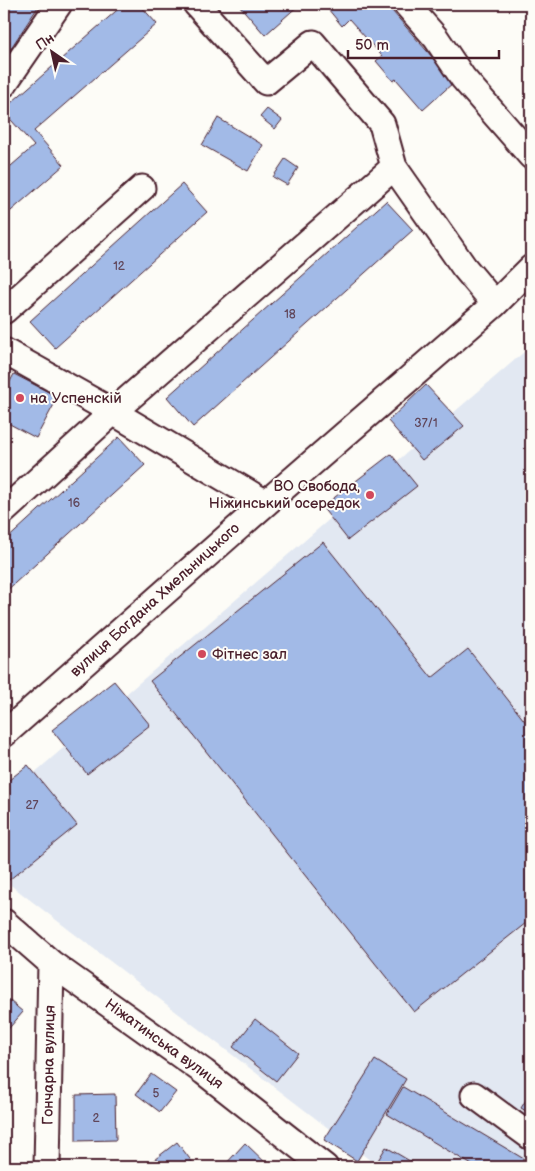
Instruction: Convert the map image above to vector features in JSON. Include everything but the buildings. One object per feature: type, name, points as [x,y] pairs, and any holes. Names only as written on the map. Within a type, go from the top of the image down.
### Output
[{"type":"street","points":[[4,84],[59,4]]},
{"type":"street","points":[[196,4],[266,82],[312,42],[382,124],[394,167],[464,267],[495,304]]},
{"type":"street","points":[[406,4],[436,38],[463,78],[531,156]]},
{"type":"street","points":[[4,511],[113,412],[394,167]]},
{"type":"street","points":[[4,311],[142,188]]},
{"type":"street","name":"вулиця Богдана Хмельницького","points":[[4,734],[266,502],[495,304],[531,268]]},
{"type":"street","points":[[4,350],[266,502]]},
{"type":"street","name":"Ніжатинська вулиця","points":[[4,922],[51,963],[204,1072],[325,1167]]},
{"type":"street","name":"Гончарна вулиця","points":[[47,1167],[51,963]]},
{"type":"street","points":[[474,1095],[531,1137]]},
{"type":"shaded area","points":[[531,346],[531,1167],[379,1167],[4,880],[4,799]]},
{"type":"place","name":"на Успенскій","points":[[20,398]]},
{"type":"place","name":"ВО Свобода, Ніжинський осередок","points":[[370,495]]},
{"type":"place","name":"Фітнес зал","points":[[202,654]]}]
